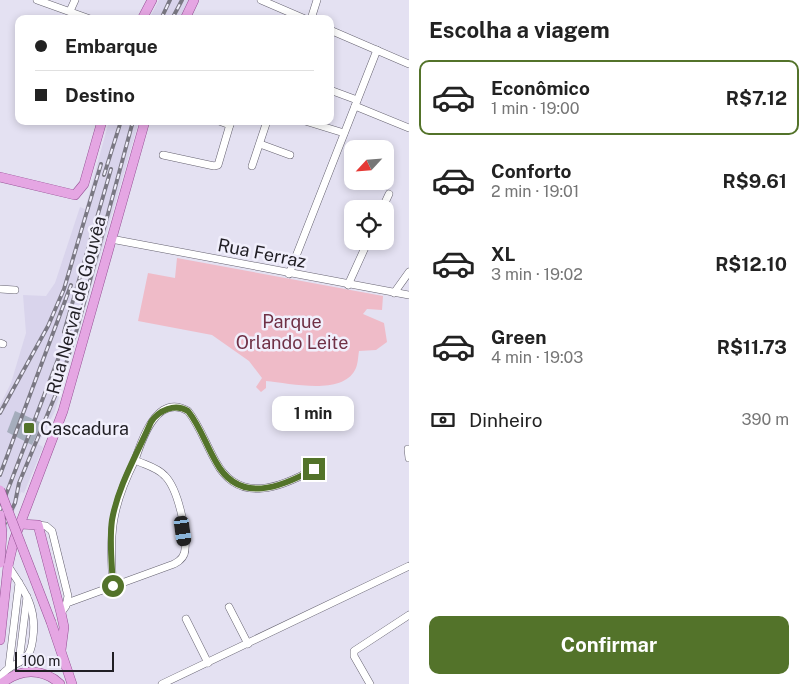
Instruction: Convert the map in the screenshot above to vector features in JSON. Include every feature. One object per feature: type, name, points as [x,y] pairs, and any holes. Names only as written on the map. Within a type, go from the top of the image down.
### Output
[{"type":"main road","points":[[144,15],[152,0]]},
{"type":"main road","points":[[187,15],[194,0]]},
{"type":"main road","points":[[0,177],[70,195],[78,193],[84,184],[101,125]]},
{"type":"main road","name":"Rua Nerval de Gouvêa","points":[[0,640],[4,564],[63,412],[110,238],[144,125]]},
{"type":"main road","points":[[0,490],[51,622],[72,684]]},
{"type":"main road","points":[[0,515],[4,564]]},
{"type":"main road","points":[[20,524],[38,525],[64,627],[61,650]]},
{"type":"main road","points":[[1,684],[17,673],[30,671],[51,676],[60,684]]},
{"type":"street","points":[[37,0],[80,15]]},
{"type":"street","points":[[70,11],[76,0]]},
{"type":"street","points":[[261,0],[296,15]]},
{"type":"street","points":[[312,15],[317,0]]},
{"type":"street","points":[[334,32],[409,64]]},
{"type":"street","points":[[289,274],[377,50]]},
{"type":"street","points":[[334,92],[409,128]]},
{"type":"street","points":[[163,154],[216,166],[219,163],[230,125]]},
{"type":"street","points":[[252,166],[266,125]]},
{"type":"street","points":[[318,125],[344,133]]},
{"type":"street","points":[[260,144],[290,155]]},
{"type":"street","points":[[386,200],[389,194]]},
{"type":"street","name":"Rua Ferraz","points":[[110,238],[289,274],[409,295]]},
{"type":"street","points":[[348,285],[364,250]]},
{"type":"street","points":[[394,293],[409,272]]},
{"type":"street","points":[[0,290],[15,290]]},
{"type":"street","points":[[113,586],[110,546],[112,520],[118,495],[154,418],[168,409],[178,407],[188,411],[221,471],[239,485],[256,489],[270,488],[290,482],[314,469]]},
{"type":"street","points":[[408,449],[409,458]]},
{"type":"street","points":[[67,603],[174,564],[183,557],[185,549],[182,519],[173,487],[159,471],[135,460]]},
{"type":"street","points":[[38,525],[46,526],[52,532],[66,588],[67,603],[61,613]]},
{"type":"street","points":[[0,677],[9,666],[19,662],[31,650],[35,616],[19,583],[4,564]]},
{"type":"street","points":[[162,684],[409,566]]},
{"type":"street","points":[[9,666],[19,583]]},
{"type":"street","points":[[19,662],[27,597]]},
{"type":"street","points":[[229,607],[248,644]]},
{"type":"street","points":[[370,684],[354,656],[354,651],[409,615]]},
{"type":"street","points":[[186,619],[208,663]]},
{"type":"shaded area","points":[[159,0],[189,0],[182,15],[151,15]]},
{"type":"shaded area","points":[[108,125],[138,125],[55,411],[38,444],[43,447],[24,493],[21,492],[0,553],[0,405],[11,383],[26,333],[23,295],[46,296],[55,283],[80,207],[85,209]]},
{"type":"green space","name":"Parque Orlando Leite","points":[[177,258],[383,296],[382,310],[367,309],[363,314],[384,323],[387,342],[376,350],[359,351],[355,370],[348,378],[339,383],[314,386],[266,381],[266,388],[261,392],[256,387],[262,378],[249,361],[212,335],[138,321],[148,273],[175,278]]},
{"type":"building","points":[[15,411],[42,423],[32,445],[7,432]]},
{"type":"railway","points":[[163,15],[170,0]]},
{"type":"railway","points":[[174,15],[182,0]]},
{"type":"railway","points":[[104,175],[120,125]]},
{"type":"railway","points":[[0,533],[15,503],[19,483],[58,389],[77,329],[132,125]]},
{"type":"railway","points":[[0,413],[48,326],[64,289],[101,164]]},
{"type":"railway","points":[[64,332],[111,169]]},
{"type":"railway","points":[[0,475],[71,285]]},
{"type":"railway","points":[[0,510],[70,328]]},
{"type":"place","name":"Cascadura","points":[[29,428]]},
{"type":"route","points":[[113,586],[110,546],[112,520],[118,495],[151,422],[158,413],[178,407],[188,411],[194,418],[216,464],[226,477],[239,485],[256,489],[270,488],[290,482],[314,469]]}]
